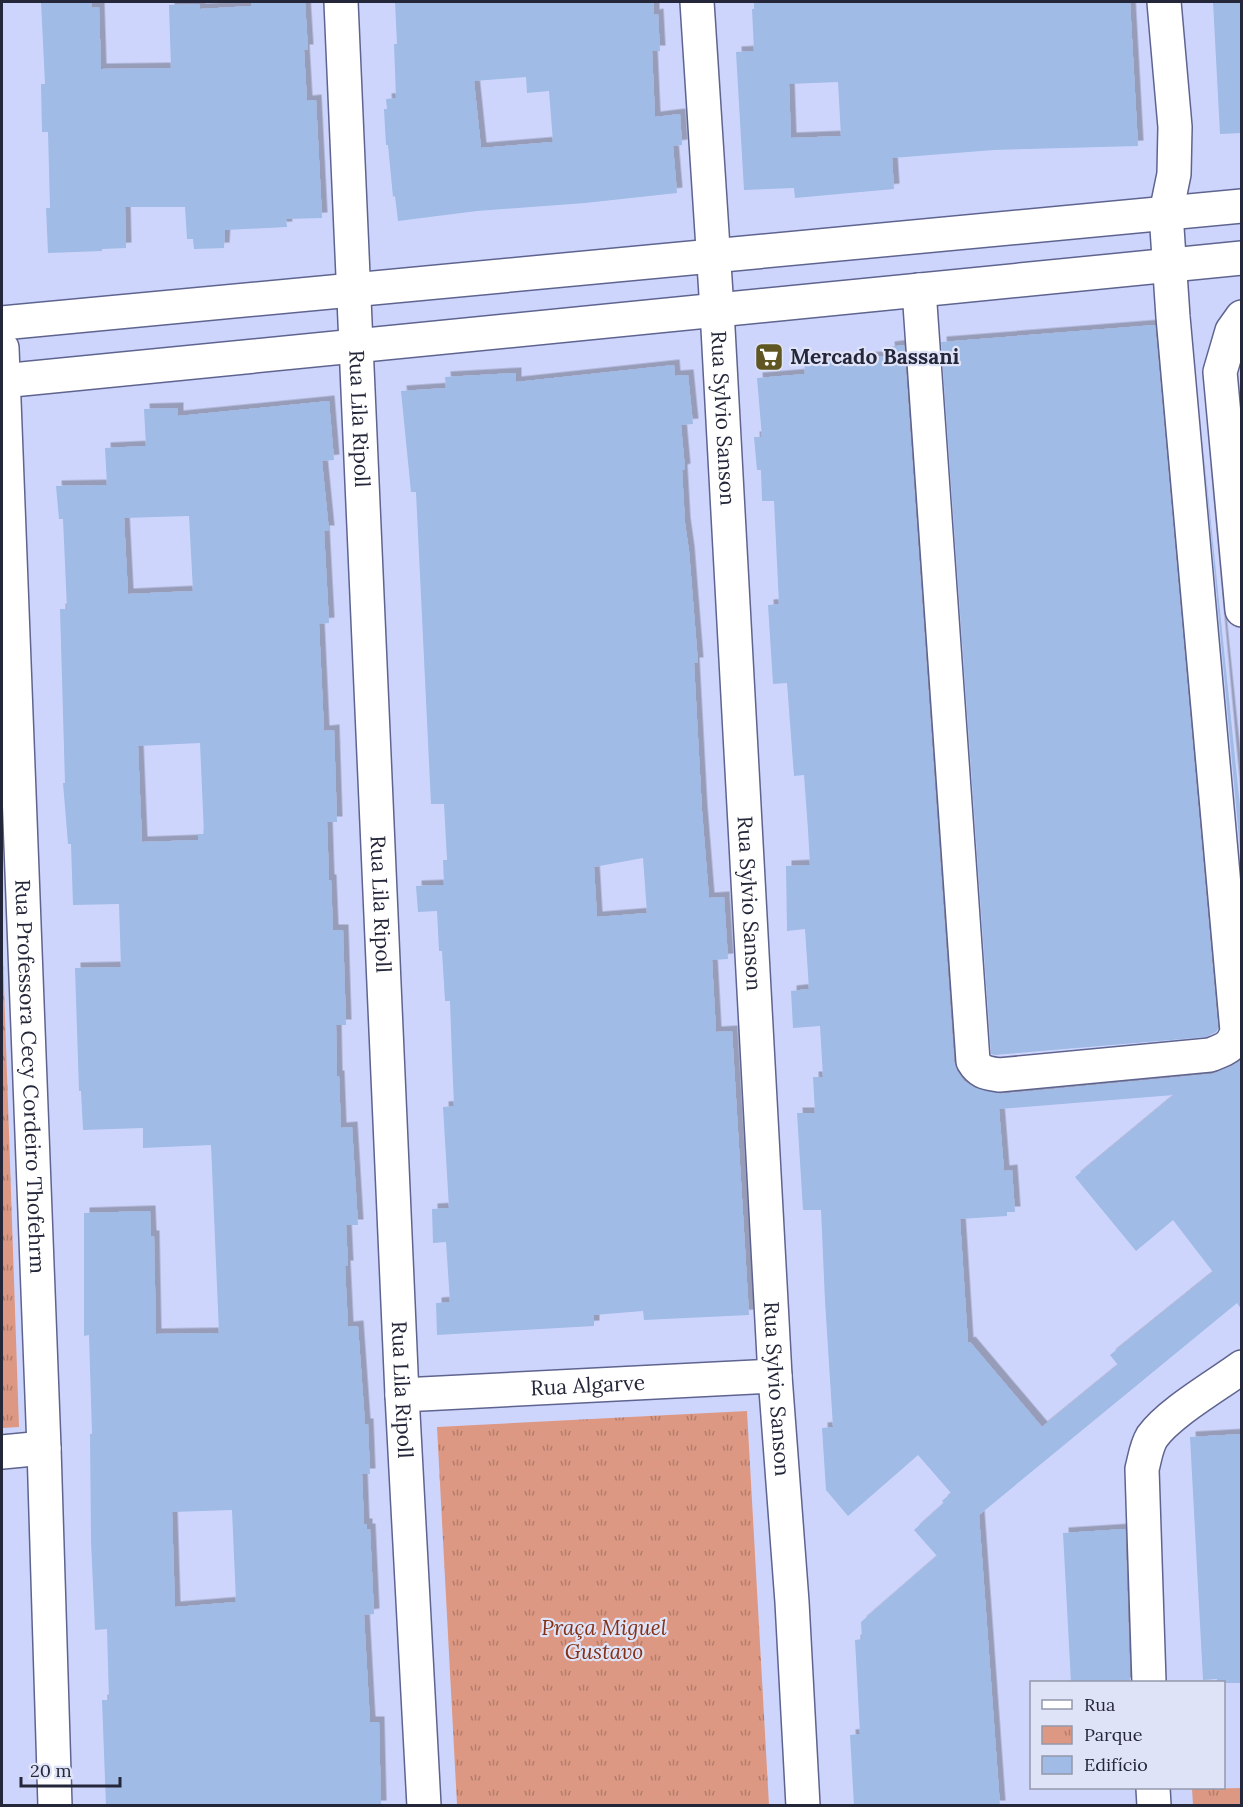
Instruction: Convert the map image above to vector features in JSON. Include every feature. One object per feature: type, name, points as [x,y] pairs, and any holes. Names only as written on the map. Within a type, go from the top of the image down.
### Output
[{"type":"street","name":"Rua Lila Ripoll","points":[[340,2],[402,1395],[424,1806]]},
{"type":"street","name":"Rua Sylvio Sanson","points":[[697,2],[717,310],[775,1376],[792,1602],[803,1806]]},
{"type":"street","points":[[919,290],[973,1061],[978,1069],[985,1073],[999,1075],[1210,1055],[1226,1049],[1234,1042],[1237,1031],[1173,317],[1166,213],[1173,174],[1174,127],[1164,2]]},
{"type":"street","points":[[2,323],[1242,206]]},
{"type":"street","points":[[2,381],[1242,258]]},
{"type":"street","points":[[1242,317],[1232,331],[1220,372],[1242,610]]},
{"type":"street","name":"Rua Professora Cecy Cordeiro Thofehrm","points":[[2,348],[56,1806]]},
{"type":"street","points":[[1149,1681],[1142,1469],[1146,1450],[1153,1437],[1175,1415],[1242,1367]]},
{"type":"street","name":"Rua Algarve","points":[[402,1395],[775,1376]]},
{"type":"street","points":[[2,1452],[44,1448]]},
{"type":"street","points":[[1153,1789],[1154,1806]]},
{"type":"green space","points":[[2,928],[19,1427],[2,1428]]},
{"type":"green space","name":"Praça Miguel Gustavo","points":[[747,1411],[769,1805],[457,1805],[437,1427]]},
{"type":"green space","points":[[1241,1788],[1241,1805],[1193,1805],[1192,1789]]},
{"type":"green space","points":[[713,1799],[714,1805],[617,1805],[617,1802]]},
{"type":"building","points":[[41,2],[92,2],[92,8],[99,7],[101,69],[171,68],[169,5],[199,4],[200,9],[251,6],[251,2],[305,2],[308,50],[304,50],[307,101],[316,100],[322,218],[286,219],[287,227],[225,230],[224,248],[194,249],[193,239],[187,239],[185,207],[125,207],[126,248],[48,253],[46,208],[50,208],[48,132],[42,132],[41,84],[45,84]]},
{"type":"building","points":[[395,2],[654,2],[654,15],[658,14],[660,51],[652,51],[655,117],[680,114],[682,145],[673,146],[677,193],[477,211],[398,221],[395,196],[393,197],[388,145],[386,145],[384,109],[387,109],[386,99],[396,98],[394,44],[397,44]],"holes":[[[526,77],[527,93],[549,91],[553,142],[481,148],[474,81]]]},
{"type":"building","points":[[1130,2],[1138,146],[994,150],[892,158],[894,189],[795,198],[794,188],[744,190],[736,52],[754,51],[752,9],[754,9],[754,3]],"holes":[[[838,82],[841,136],[791,138],[789,84]]]},
{"type":"building","points":[[1213,2],[1242,2],[1242,133],[1220,134]]},
{"type":"building","points":[[1155,325],[1218,1029],[1206,1037],[995,1055],[991,1054],[941,342]]},
{"type":"building","points":[[904,345],[954,1062],[957,1071],[964,1081],[975,1088],[1000,1094],[1212,1074],[1242,1060],[1242,1310],[1237,1303],[979,1515],[1000,1806],[854,1806],[850,1735],[860,1734],[855,1640],[862,1639],[861,1622],[937,1556],[914,1530],[944,1503],[942,1501],[951,1493],[918,1455],[848,1516],[826,1490],[822,1428],[833,1427],[821,1210],[803,1210],[797,1113],[815,1113],[813,1077],[823,1077],[820,1026],[793,1028],[791,991],[809,989],[805,929],[787,931],[786,866],[810,865],[804,775],[794,776],[787,683],[773,684],[768,605],[779,604],[774,501],[762,501],[761,470],[757,470],[754,437],[762,437],[757,378],[805,374],[804,362],[890,356],[889,347]],"holes":[[[1174,1095],[1075,1177],[1136,1251],[1173,1220],[1213,1272],[1110,1355],[1118,1365],[1042,1427],[970,1342],[968,1343],[960,1219],[1007,1216],[1007,1212],[1015,1212],[1012,1170],[1004,1171],[999,1109]]]},
{"type":"building","points":[[674,365],[675,376],[688,375],[693,424],[681,425],[685,469],[682,470],[698,663],[694,663],[702,811],[709,898],[724,897],[728,959],[712,960],[716,1032],[732,1031],[749,1315],[644,1320],[643,1311],[594,1315],[594,1326],[437,1335],[436,1303],[450,1302],[446,1242],[433,1243],[432,1209],[449,1208],[443,1107],[454,1106],[450,1001],[445,1001],[437,911],[418,912],[416,886],[444,885],[443,860],[447,860],[444,804],[431,804],[416,492],[411,492],[401,391],[446,388],[445,377],[516,373],[516,382]],"holes":[[[643,858],[647,913],[597,917],[594,867]]]},
{"type":"building","points":[[329,401],[334,460],[322,461],[329,531],[324,531],[329,623],[319,624],[324,731],[334,730],[337,822],[327,822],[329,880],[331,880],[333,930],[343,930],[346,1025],[336,1025],[337,1076],[339,1076],[341,1128],[352,1127],[358,1225],[346,1225],[348,1266],[345,1266],[348,1327],[358,1326],[365,1424],[368,1424],[370,1474],[362,1474],[364,1524],[367,1524],[367,1529],[370,1529],[374,1614],[364,1615],[370,1722],[379,1722],[381,1806],[106,1806],[102,1700],[109,1700],[107,1629],[95,1630],[91,1541],[90,1434],[92,1434],[89,1335],[84,1336],[84,1213],[150,1211],[151,1236],[154,1236],[156,1334],[219,1333],[211,1145],[143,1148],[143,1128],[83,1130],[81,1091],[79,1091],[75,968],[121,967],[119,904],[73,905],[71,844],[68,844],[63,783],[65,783],[60,609],[67,609],[63,519],[59,519],[56,486],[107,485],[105,448],[146,446],[144,409],[178,408],[178,416]],"holes":[[[189,516],[193,591],[128,594],[124,518]],[[200,743],[204,834],[198,834],[198,840],[142,842],[138,746]],[[232,1510],[236,1602],[175,1607],[172,1512]]]},
{"type":"building","points":[[1202,435],[1242,826],[1242,871]]},
{"type":"building","points":[[1242,1434],[1242,1683],[1225,1683],[1217,1679],[1203,1680],[1190,1437]]},
{"type":"building","points":[[1125,1529],[1130,1681],[1071,1681],[1063,1533]]},
{"type":"place","name":"Mercado Bassani","points":[[769,357]]}]
